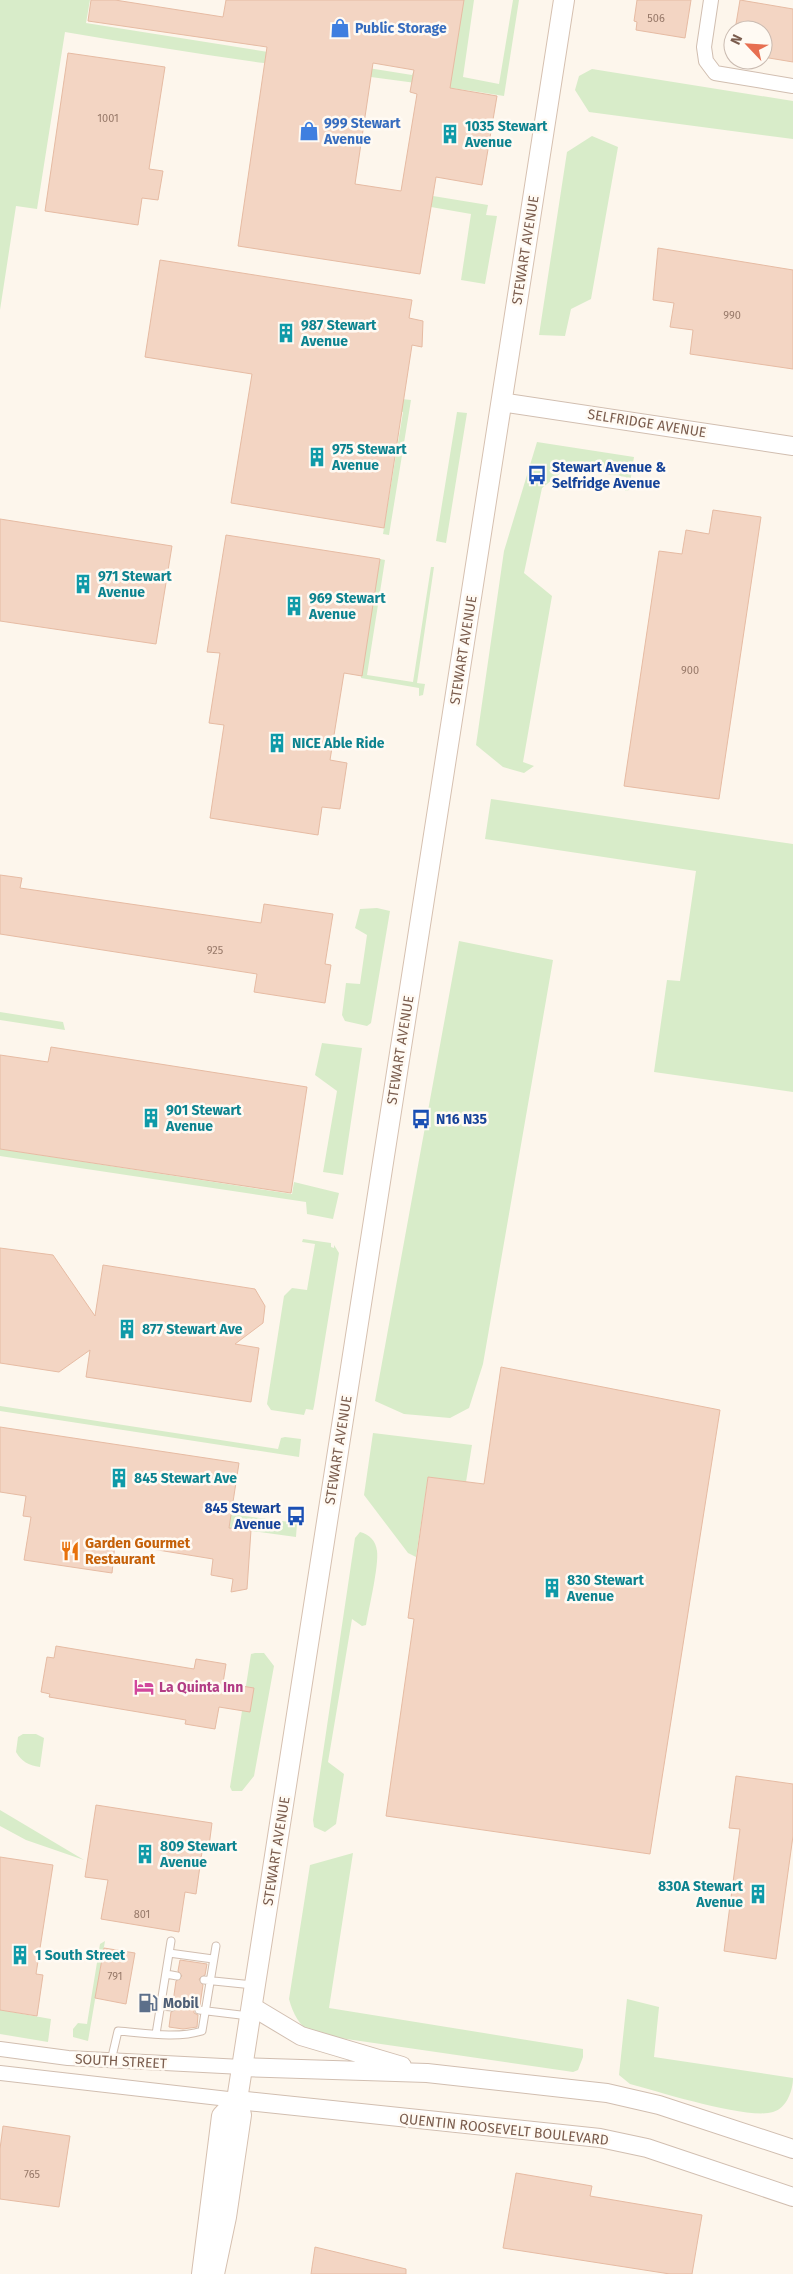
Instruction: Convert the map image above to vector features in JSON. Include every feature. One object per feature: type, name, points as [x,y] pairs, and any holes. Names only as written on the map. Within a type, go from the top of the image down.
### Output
[{"type":"main road","name":"STEWART AVENUE","points":[[214,2274],[226,2217],[241,2115],[237,2100],[242,2067],[564,0]]},
{"type":"main road","points":[[202,2274],[222,2116],[237,2100]]},
{"type":"street","points":[[711,0],[704,47],[706,61],[715,73],[793,86]]},
{"type":"street","name":"SELFRIDGE AVENUE","points":[[501,402],[793,446]]},
{"type":"street","points":[[251,2011],[301,2036],[427,2073]]},
{"type":"street","name":"SOUTH STREET","points":[[0,2049],[111,2061],[242,2067]]},
{"type":"street","points":[[242,2067],[427,2073],[607,2093],[659,2105],[793,2149]]},
{"type":"street","name":"SOUTH STREET","points":[[0,2073],[237,2100]]},
{"type":"street","name":"QUENTIN ROOSEVELT BOULEVARD","points":[[237,2100],[600,2138],[647,2148],[793,2197]]},
{"type":"lane","points":[[156,2034],[170,1940]]},
{"type":"lane","points":[[111,2061],[118,2031],[193,2034],[202,2031],[202,2011],[207,1980],[216,1946]]},
{"type":"lane","points":[[169,1953],[213,1960]]},
{"type":"lane","points":[[166,1974],[177,1976]]},
{"type":"lane","points":[[207,1980],[255,1986]]},
{"type":"lane","points":[[160,2006],[172,2008]]},
{"type":"lane","points":[[202,2011],[251,2011]]},
{"type":"green space","points":[[0,0],[90,0],[86,23],[412,75],[464,0],[474,0],[463,77],[499,84],[513,0],[519,0],[504,96],[214,56],[65,32],[37,209],[16,206],[0,310]]},
{"type":"green space","points":[[592,69],[793,101],[793,139],[589,112],[575,90],[579,76]]},
{"type":"green space","points":[[592,136],[618,147],[591,299],[571,309],[565,336],[539,335],[567,152]]},
{"type":"green space","points":[[433,196],[488,205],[486,215],[497,216],[485,284],[461,280],[471,214],[431,207]]},
{"type":"green space","points":[[374,396],[411,400],[389,535],[383,534],[403,412],[372,407]]},
{"type":"green space","points":[[457,412],[467,413],[446,543],[436,541]]},
{"type":"green space","points":[[537,442],[634,457],[629,490],[625,491],[626,477],[567,468],[542,488],[524,573],[552,596],[523,762],[534,766],[524,773],[503,767],[476,745],[504,551]]},
{"type":"green space","points":[[380,559],[385,560],[367,675],[413,682],[431,567],[434,567],[417,683],[425,684],[423,695],[419,696],[419,688],[361,678]]},
{"type":"green space","points":[[491,799],[793,844],[793,1092],[654,1072],[667,980],[680,981],[696,871],[485,839]]},
{"type":"green space","points":[[377,908],[390,911],[371,1023],[367,1026],[345,1021],[342,1015],[346,983],[360,984],[367,935],[355,928],[360,909]]},
{"type":"green space","points":[[459,941],[553,960],[483,1364],[469,1408],[450,1418],[404,1414],[375,1401]]},
{"type":"green space","points":[[0,1012],[63,1022],[65,1030],[0,1020]]},
{"type":"green space","points":[[322,1043],[362,1048],[343,1175],[323,1172],[337,1091],[315,1075]]},
{"type":"green space","points":[[0,1149],[292,1194],[294,1182],[339,1193],[333,1219],[307,1214],[306,1202],[0,1156]]},
{"type":"green space","points":[[303,1239],[331,1243],[331,1247],[334,1248],[334,1245],[339,1253],[314,1406],[313,1410],[306,1409],[304,1415],[271,1410],[267,1404],[284,1296],[292,1288],[307,1290],[315,1244],[302,1242]]},
{"type":"green space","points":[[0,1406],[278,1449],[281,1438],[301,1439],[299,1457],[0,1411]]},
{"type":"green space","points":[[373,1433],[472,1445],[466,1482],[428,1477],[416,1557],[408,1553],[364,1495]]},
{"type":"green space","points":[[231,1514],[297,1523],[296,1537],[229,1528]]},
{"type":"green space","points":[[360,1532],[369,1536],[374,1541],[377,1551],[377,1566],[366,1625],[362,1626],[352,1619],[328,1762],[344,1774],[336,1824],[325,1832],[314,1827],[313,1820],[355,1538]]},
{"type":"green space","points":[[264,1653],[274,1666],[254,1776],[242,1791],[232,1791],[230,1787],[251,1654]]},
{"type":"green space","points":[[23,1734],[36,1734],[44,1738],[40,1767],[26,1762],[16,1752],[18,1737]]},
{"type":"green space","points":[[0,1810],[84,1860],[26,1840],[0,1826]]},
{"type":"green space","points":[[353,1853],[329,2008],[583,2049],[583,2057],[578,2070],[573,2072],[312,2034],[303,2027],[292,2010],[289,1999],[310,1865]]},
{"type":"green space","points":[[105,1941],[88,2041],[73,2037],[73,2029],[78,2023],[87,2024],[100,1944]]},
{"type":"green space","points":[[627,1999],[659,2007],[654,2057],[793,2078],[792,2088],[785,2103],[773,2112],[744,2112],[703,2104],[630,2084],[619,2075]]},
{"type":"green space","points":[[0,2010],[51,2019],[48,2042],[0,2034]]},
{"type":"building","points":[[91,0],[115,0],[223,17],[226,0],[464,0],[450,88],[497,96],[482,185],[436,177],[420,274],[238,246],[267,47],[88,21]],"holes":[[[373,63],[414,70],[410,92],[417,94],[401,191],[355,184]]]},
{"type":"building","points":[[637,0],[691,0],[685,38],[636,30],[637,22],[634,21]]},
{"type":"building","points":[[740,0],[793,9],[793,62],[773,59],[773,20],[737,20]]},
{"type":"building","points":[[68,53],[165,67],[149,169],[163,171],[158,200],[142,198],[138,225],[45,211]]},
{"type":"building","points":[[658,248],[793,270],[793,369],[690,354],[693,330],[670,327],[674,303],[653,300]]},
{"type":"building","points":[[160,260],[412,300],[409,318],[423,321],[422,347],[412,345],[384,528],[231,503],[252,374],[145,357]]},
{"type":"building","points":[[713,510],[761,517],[719,799],[624,786],[659,551],[682,554],[686,530],[709,534]]},
{"type":"building","name":"971 Stewart Avenue","points":[[0,519],[172,546],[156,644],[0,621]]},
{"type":"building","points":[[226,535],[380,559],[362,676],[344,673],[330,760],[347,763],[340,809],[322,807],[318,835],[210,818],[224,725],[209,723],[220,653],[207,652]]},
{"type":"building","points":[[0,875],[22,878],[20,888],[261,923],[264,904],[333,914],[325,964],[331,965],[325,1003],[254,992],[257,974],[0,934]]},
{"type":"building","name":"901 Stewart Avenue","points":[[51,1047],[307,1087],[291,1193],[0,1149],[0,1055],[48,1062]]},
{"type":"building","name":"877 Stewart Ave","points":[[0,1248],[53,1255],[95,1316],[103,1265],[255,1289],[265,1306],[263,1323],[235,1344],[259,1348],[251,1402],[86,1377],[90,1350],[59,1372],[0,1363]]},
{"type":"building","name":"830 Stewart Avenue","points":[[501,1367],[720,1410],[650,1854],[386,1816],[414,1619],[408,1618],[428,1477],[484,1484]]},
{"type":"building","points":[[0,1427],[239,1463],[229,1528],[251,1530],[247,1589],[231,1592],[233,1579],[211,1575],[213,1559],[115,1543],[112,1573],[24,1560],[31,1517],[23,1516],[26,1496],[0,1492]]},
{"type":"building","name":"La Quinta Inn","points":[[56,1646],[194,1669],[196,1659],[226,1664],[223,1683],[254,1688],[250,1712],[219,1707],[215,1729],[185,1724],[186,1720],[49,1697],[50,1694],[41,1692],[47,1657],[54,1658]]},
{"type":"building","name":"830A Stewart Avenue","points":[[736,1776],[793,1784],[793,1836],[776,1959],[724,1951],[740,1829],[729,1828]]},
{"type":"building","name":"809 Stewart Avenue","points":[[96,1805],[212,1823],[209,1846],[203,1845],[196,1894],[185,1892],[179,1932],[101,1919],[108,1880],[85,1877]]},
{"type":"building","name":"1 South Street","points":[[0,1857],[53,1865],[36,1974],[43,1975],[37,2016],[0,2010]]},
{"type":"building","points":[[104,1948],[135,1953],[126,2004],[95,1998]]},
{"type":"building","points":[[180,1960],[207,1964],[205,1975],[199,1979],[203,1985],[200,2005],[194,2009],[194,2013],[198,2015],[197,2027],[183,2029],[169,2027],[171,2012],[177,2008],[173,2002],[176,1981],[182,1976],[178,1971]]},
{"type":"building","points":[[3,2126],[70,2136],[59,2207],[0,2199],[0,2149]]},
{"type":"building","points":[[516,2173],[592,2186],[590,2196],[702,2215],[692,2274],[670,2274],[503,2248]]},
{"type":"building","points":[[315,2247],[406,2269],[406,2274],[311,2274]]},
{"type":"place","name":"Public Storage","points":[[340,28]]},
{"type":"place","name":"999 Stewart Avenue","points":[[309,131]]},
{"type":"place","name":"1035 Stewart Avenue","points":[[450,134]]},
{"type":"place","name":"987 Stewart Avenue","points":[[286,333]]},
{"type":"place","name":"975 Stewart Avenue","points":[[317,457]]},
{"type":"place","name":"Stewart Avenue & Selfridge Avenue","points":[[537,475]]},
{"type":"place","name":"971 Stewart Avenue","points":[[83,584]]},
{"type":"place","name":"969 Stewart Avenue","points":[[294,606]]},
{"type":"place","name":"NICE Able Ride","points":[[277,743]]},
{"type":"place","name":"901 Stewart Avenue","points":[[151,1118]]},
{"type":"place","name":"N16 N35","points":[[421,1119]]},
{"type":"place","name":"877 Stewart Ave","points":[[127,1329]]},
{"type":"place","name":"845 Stewart Ave","points":[[119,1478]]},
{"type":"place","name":"845 Stewart Avenue","points":[[296,1516]]},
{"type":"place","name":"Garden Gourmet Restaurant","points":[[70,1551]]},
{"type":"place","name":"830 Stewart Avenue","points":[[552,1588]]},
{"type":"place","name":"La Quinta Inn","points":[[144,1687]]},
{"type":"place","name":"809 Stewart Avenue","points":[[145,1854]]},
{"type":"place","name":"830A Stewart Avenue","points":[[758,1894]]},
{"type":"place","name":"1 South Street","points":[[20,1955]]},
{"type":"place","name":"Mobil","points":[[148,2003]]}]
